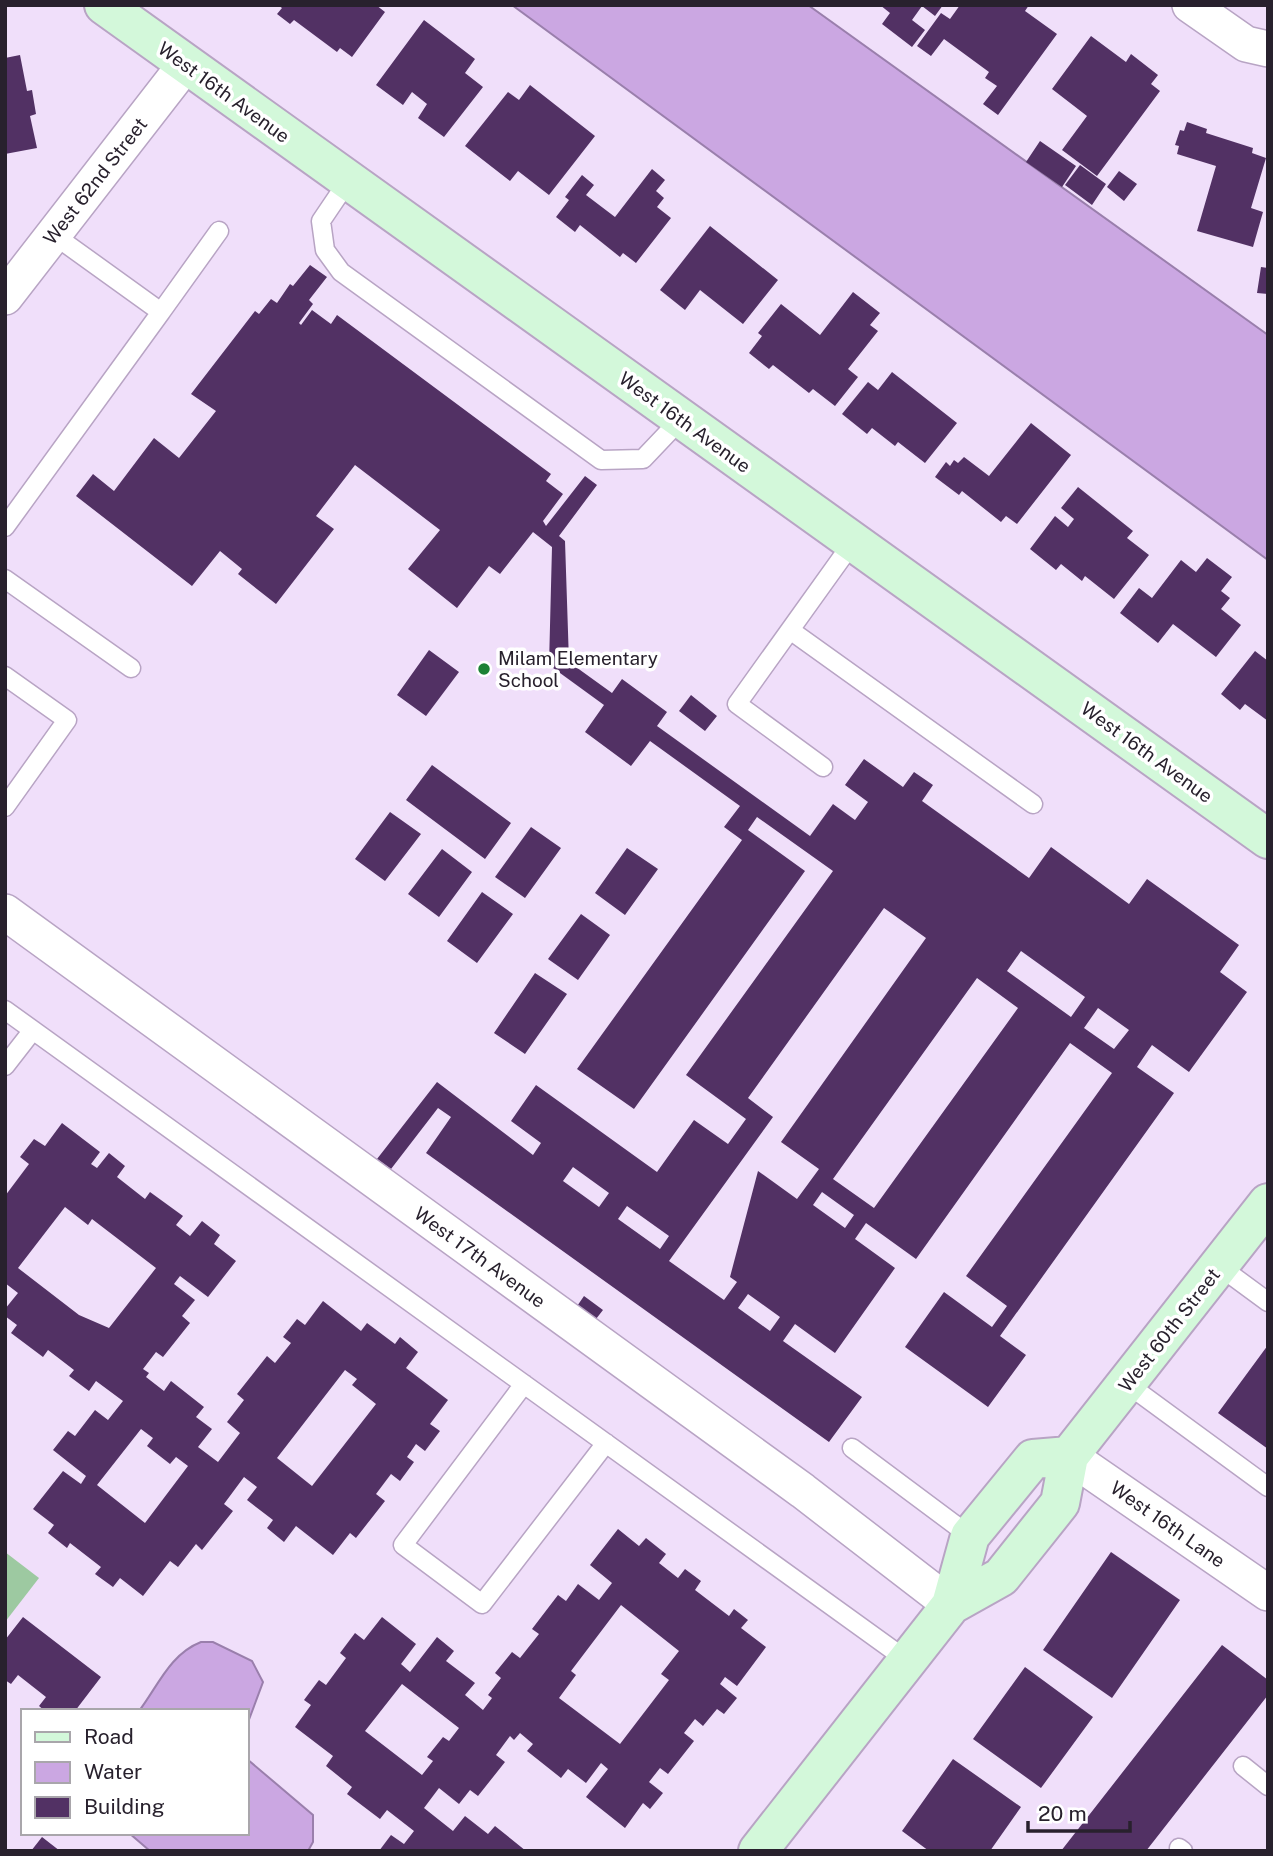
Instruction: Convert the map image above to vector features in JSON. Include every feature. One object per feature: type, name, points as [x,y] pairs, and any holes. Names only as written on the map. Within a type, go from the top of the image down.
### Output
[{"type":"main road","name":"West 16th Avenue","points":[[104,5],[1268,839]]},
{"type":"main road","name":"West 60th Street","points":[[951,1605],[1001,1577],[1060,1503],[1069,1456],[1268,1203]]},
{"type":"main road","name":"West 60th Street","points":[[758,1851],[951,1605],[970,1536],[1033,1460],[1069,1456]]},
{"type":"street","points":[[1190,5],[1246,44],[1268,49]]},
{"type":"street","name":"West 62nd Street","points":[[5,297],[185,65]]},
{"type":"street","name":"West 17th Avenue","points":[[5,912],[803,1491],[951,1605]]},
{"type":"street","name":"West 16th Lane","points":[[1069,1456],[1268,1593]]},
{"type":"lane","points":[[348,181],[321,221],[325,250],[341,272],[601,460],[643,459],[681,419]]},
{"type":"lane","points":[[5,527],[219,231]]},
{"type":"lane","points":[[54,235],[161,312]]},
{"type":"lane","points":[[823,767],[737,704],[853,542]]},
{"type":"lane","points":[[5,579],[131,668]]},
{"type":"lane","points":[[790,630],[1033,804]]},
{"type":"lane","points":[[5,676],[67,720],[5,807]]},
{"type":"lane","points":[[5,1010],[908,1661]]},
{"type":"lane","points":[[5,1066],[33,1030]]},
{"type":"lane","points":[[1219,1266],[1268,1302]]},
{"type":"lane","points":[[1126,1383],[1268,1487]]},
{"type":"lane","points":[[524,1384],[403,1545],[482,1604],[606,1443]]},
{"type":"lane","points":[[852,1448],[970,1536]]},
{"type":"lane","points":[[1242,1766],[1268,1786]]},
{"type":"green space","points":[[5,1552],[39,1578],[5,1622]]},
{"type":"water","points":[[512,5],[808,5],[1268,335],[1268,560]]},
{"type":"water","points":[[201,1642],[213,1642],[252,1661],[263,1682],[248,1722],[248,1709],[140,1709],[173,1663],[190,1647]]},
{"type":"water","points":[[248,1760],[313,1815],[313,1842],[308,1851],[150,1851],[131,1835],[248,1835]]},
{"type":"building","points":[[278,5],[376,5],[385,12],[352,57],[340,48],[337,52],[294,20],[290,24],[277,14],[282,8]]},
{"type":"building","points":[[880,5],[943,5],[935,16],[922,6],[912,20],[925,30],[912,47],[882,24],[890,13]]},
{"type":"building","points":[[960,5],[1029,5],[1025,11],[1057,34],[998,115],[983,104],[997,86],[985,78],[989,72],[944,39],[931,56],[917,46],[941,13],[950,19]]},
{"type":"building","points":[[424,20],[475,59],[465,73],[483,87],[444,137],[418,118],[427,104],[412,92],[403,105],[376,85]]},
{"type":"building","points":[[1091,36],[1126,62],[1131,54],[1158,75],[1151,84],[1160,91],[1097,176],[1062,150],[1087,116],[1052,89]]},
{"type":"building","points":[[20,55],[27,91],[32,90],[36,114],[30,116],[37,148],[5,154],[5,58]]},
{"type":"building","points":[[530,85],[595,136],[549,195],[518,171],[510,181],[465,146],[508,92],[519,100]]},
{"type":"building","points":[[1187,122],[1207,129],[1206,133],[1253,148],[1252,153],[1266,158],[1251,208],[1263,212],[1253,247],[1197,231],[1216,166],[1177,154],[1179,146],[1175,145],[1180,130],[1184,131]]},
{"type":"building","points":[[1040,141],[1076,166],[1062,187],[1026,162]]},
{"type":"building","points":[[1080,165],[1106,184],[1092,205],[1065,185]]},
{"type":"building","points":[[652,169],[665,180],[656,191],[664,198],[657,207],[671,218],[636,263],[623,253],[620,257],[580,225],[575,232],[556,217],[569,200],[565,197],[582,175],[594,185],[586,195],[615,217]]},
{"type":"building","points":[[1119,171],[1137,184],[1124,201],[1107,187]]},
{"type":"building","points":[[710,226],[778,280],[743,324],[700,290],[685,310],[660,290]]},
{"type":"building","points":[[310,265],[327,277],[309,300],[313,304],[299,323],[301,325],[312,310],[331,324],[337,315],[551,474],[546,481],[563,494],[543,521],[546,526],[585,476],[597,485],[559,536],[565,541],[569,662],[612,693],[622,679],[667,712],[657,726],[810,836],[833,804],[855,820],[868,802],[845,785],[864,759],[903,787],[914,772],[933,785],[922,801],[1029,878],[1051,847],[1129,904],[1147,879],[1239,945],[1220,972],[1247,992],[1189,1072],[1152,1045],[1137,1067],[1174,1093],[1000,1336],[1026,1355],[988,1407],[905,1347],[944,1292],[992,1327],[1007,1306],[966,1276],[1112,1073],[1070,1043],[916,1259],[866,1223],[855,1239],[895,1268],[835,1353],[795,1324],[783,1341],[862,1397],[829,1442],[426,1153],[451,1117],[438,1108],[391,1169],[377,1159],[437,1082],[533,1155],[541,1143],[511,1121],[536,1085],[657,1172],[694,1120],[728,1144],[746,1119],[686,1075],[833,871],[757,817],[748,830],[805,871],[634,1109],[577,1069],[742,840],[724,827],[740,806],[650,741],[631,766],[585,732],[604,705],[549,665],[552,547],[533,532],[500,574],[489,566],[457,608],[408,569],[440,530],[355,465],[316,516],[334,529],[276,604],[238,574],[242,569],[220,551],[192,586],[76,496],[93,474],[114,491],[154,438],[179,458],[216,411],[191,394],[255,311],[259,314],[271,299],[277,303],[290,284],[293,286]],"holes":[[[884,908],[926,938],[781,1142],[819,1169],[797,1199],[758,1171],[730,1277],[737,1282],[724,1300],[669,1261],[773,1117],[748,1098]],[[1021,951],[1085,997],[1071,1017],[1007,971]],[[977,978],[1018,1008],[874,1208],[833,1179]],[[1098,1008],[1129,1030],[1114,1049],[1084,1028]],[[573,1167],[609,1193],[599,1207],[563,1181]],[[822,1192],[854,1215],[845,1228],[813,1205]],[[627,1206],[669,1236],[660,1249],[618,1219]],[[748,1294],[780,1317],[770,1331],[738,1308]]]},
{"type":"building","points":[[1261,267],[1268,268],[1268,294],[1257,293]]},
{"type":"building","points":[[853,292],[880,313],[870,325],[878,331],[848,369],[858,377],[835,406],[813,389],[809,393],[773,365],[769,369],[749,353],[762,336],[758,333],[781,304],[820,335]]},
{"type":"building","points":[[892,372],[957,423],[925,463],[898,442],[895,446],[872,428],[867,434],[842,414],[868,382],[878,390]]},
{"type":"building","points":[[1031,423],[1071,455],[1017,524],[1006,516],[1001,522],[962,491],[959,495],[935,477],[946,462],[950,466],[954,460],[958,463],[964,457],[989,476]]},
{"type":"building","points":[[1078,487],[1133,531],[1127,538],[1149,555],[1114,599],[1085,576],[1082,581],[1061,564],[1056,570],[1030,549],[1055,516],[1068,527],[1074,519],[1061,508]]},
{"type":"building","points":[[1207,558],[1232,577],[1221,591],[1230,598],[1221,609],[1241,625],[1216,657],[1173,624],[1158,643],[1120,613],[1139,588],[1152,598],[1181,560],[1196,572]]},
{"type":"building","points":[[429,650],[459,672],[426,716],[397,695]]},
{"type":"building","points":[[1255,651],[1268,661],[1268,721],[1245,704],[1240,710],[1221,694]]},
{"type":"building","points":[[691,695],[717,716],[705,731],[679,711]]},
{"type":"building","points":[[432,765],[511,823],[485,859],[406,800]]},
{"type":"building","points":[[390,812],[421,834],[385,881],[355,859]]},
{"type":"building","points":[[531,827],[561,848],[525,898],[495,877]]},
{"type":"building","points":[[627,848],[658,869],[625,915],[595,893]]},
{"type":"building","points":[[442,849],[472,872],[439,917],[408,894]]},
{"type":"building","points":[[482,892],[513,914],[477,963],[447,941]]},
{"type":"building","points":[[581,914],[610,935],[578,980],[548,959]]},
{"type":"building","points":[[535,973],[567,994],[525,1054],[494,1033]]},
{"type":"building","points":[[62,1123],[100,1152],[91,1164],[97,1168],[109,1153],[125,1166],[117,1177],[145,1199],[150,1192],[183,1216],[176,1225],[190,1236],[202,1221],[220,1235],[214,1244],[236,1261],[208,1297],[180,1276],[174,1284],[195,1300],[182,1316],[190,1323],[163,1357],[156,1352],[143,1369],[149,1373],[146,1377],[164,1391],[171,1381],[204,1407],[196,1417],[212,1429],[198,1447],[218,1462],[240,1433],[227,1422],[244,1400],[237,1394],[267,1356],[275,1363],[291,1343],[283,1337],[297,1319],[305,1325],[323,1301],[361,1331],[367,1323],[395,1344],[400,1337],[418,1352],[406,1368],[448,1400],[430,1424],[440,1431],[425,1451],[416,1444],[407,1457],[414,1462],[400,1481],[391,1474],[376,1494],[385,1501],[356,1538],[350,1533],[333,1555],[296,1526],[284,1542],[267,1528],[273,1520],[247,1500],[257,1487],[244,1477],[224,1504],[233,1511],[202,1550],[196,1544],[178,1567],[170,1561],[143,1596],[120,1578],[113,1587],[95,1574],[101,1567],[70,1543],[67,1548],[48,1533],[54,1525],[33,1509],[63,1471],[81,1484],[86,1476],[53,1450],[68,1431],[75,1436],[95,1410],[108,1420],[123,1401],[96,1381],[89,1391],[69,1376],[74,1370],[48,1350],[43,1357],[11,1333],[17,1325],[5,1316],[5,1309],[18,1293],[5,1283],[5,1196],[29,1164],[20,1157],[34,1139],[45,1146]],"holes":[[[65,1207],[88,1225],[92,1219],[156,1268],[109,1328],[79,1315],[18,1268]],[[345,1370],[357,1379],[352,1385],[376,1404],[312,1486],[277,1458]],[[141,1429],[153,1438],[147,1446],[170,1464],[176,1457],[188,1466],[145,1523],[97,1485]]]},
{"type":"building","points":[[584,1296],[603,1310],[589,1328],[571,1315]]},
{"type":"building","points":[[1268,1345],[1268,1449],[1218,1413]]},
{"type":"building","points":[[618,1529],[639,1546],[646,1538],[666,1554],[659,1563],[678,1578],[685,1569],[701,1581],[695,1590],[729,1616],[734,1609],[748,1620],[741,1628],[766,1647],[737,1686],[725,1677],[720,1684],[737,1698],[724,1714],[717,1709],[703,1726],[695,1719],[684,1733],[694,1741],[668,1774],[660,1768],[649,1782],[663,1793],[650,1809],[643,1803],[625,1828],[586,1797],[608,1769],[601,1763],[586,1783],[568,1769],[561,1778],[527,1751],[533,1744],[520,1733],[514,1740],[510,1736],[496,1755],[505,1762],[478,1796],[470,1790],[459,1804],[439,1788],[424,1808],[453,1831],[465,1816],[488,1834],[495,1826],[526,1851],[379,1851],[391,1835],[404,1844],[414,1831],[387,1810],[380,1819],[347,1794],[352,1787],[326,1766],[333,1756],[295,1727],[311,1705],[304,1700],[319,1680],[326,1685],[346,1658],[340,1653],[355,1633],[364,1640],[382,1617],[416,1644],[401,1664],[410,1672],[437,1637],[454,1651],[446,1661],[475,1683],[465,1695],[483,1710],[492,1698],[488,1695],[501,1678],[495,1673],[512,1652],[520,1658],[539,1634],[532,1629],[558,1595],[566,1601],[578,1584],[599,1600],[612,1583],[590,1565]],"holes":[[[621,1605],[679,1651],[661,1674],[669,1680],[620,1744],[559,1698],[576,1675],[571,1671]],[[402,1684],[459,1728],[449,1741],[443,1737],[427,1757],[433,1761],[422,1775],[365,1731]]]},
{"type":"building","points":[[1111,1552],[1180,1600],[1112,1698],[1043,1650]]},
{"type":"building","points":[[23,1617],[101,1677],[77,1709],[43,1709],[39,1706],[46,1697],[18,1675],[11,1684],[5,1680],[5,1640]]},
{"type":"building","points":[[1222,1645],[1268,1680],[1268,1695],[1146,1851],[1061,1851]]},
{"type":"building","points":[[1025,1667],[1093,1717],[1041,1788],[973,1739]]},
{"type":"building","points":[[953,1759],[1021,1807],[990,1851],[929,1851],[902,1831]]},
{"type":"building","points":[[42,1837],[60,1851],[31,1851]]},
{"type":"place","name":"Milam Elementary School","points":[[484,669]]}]
